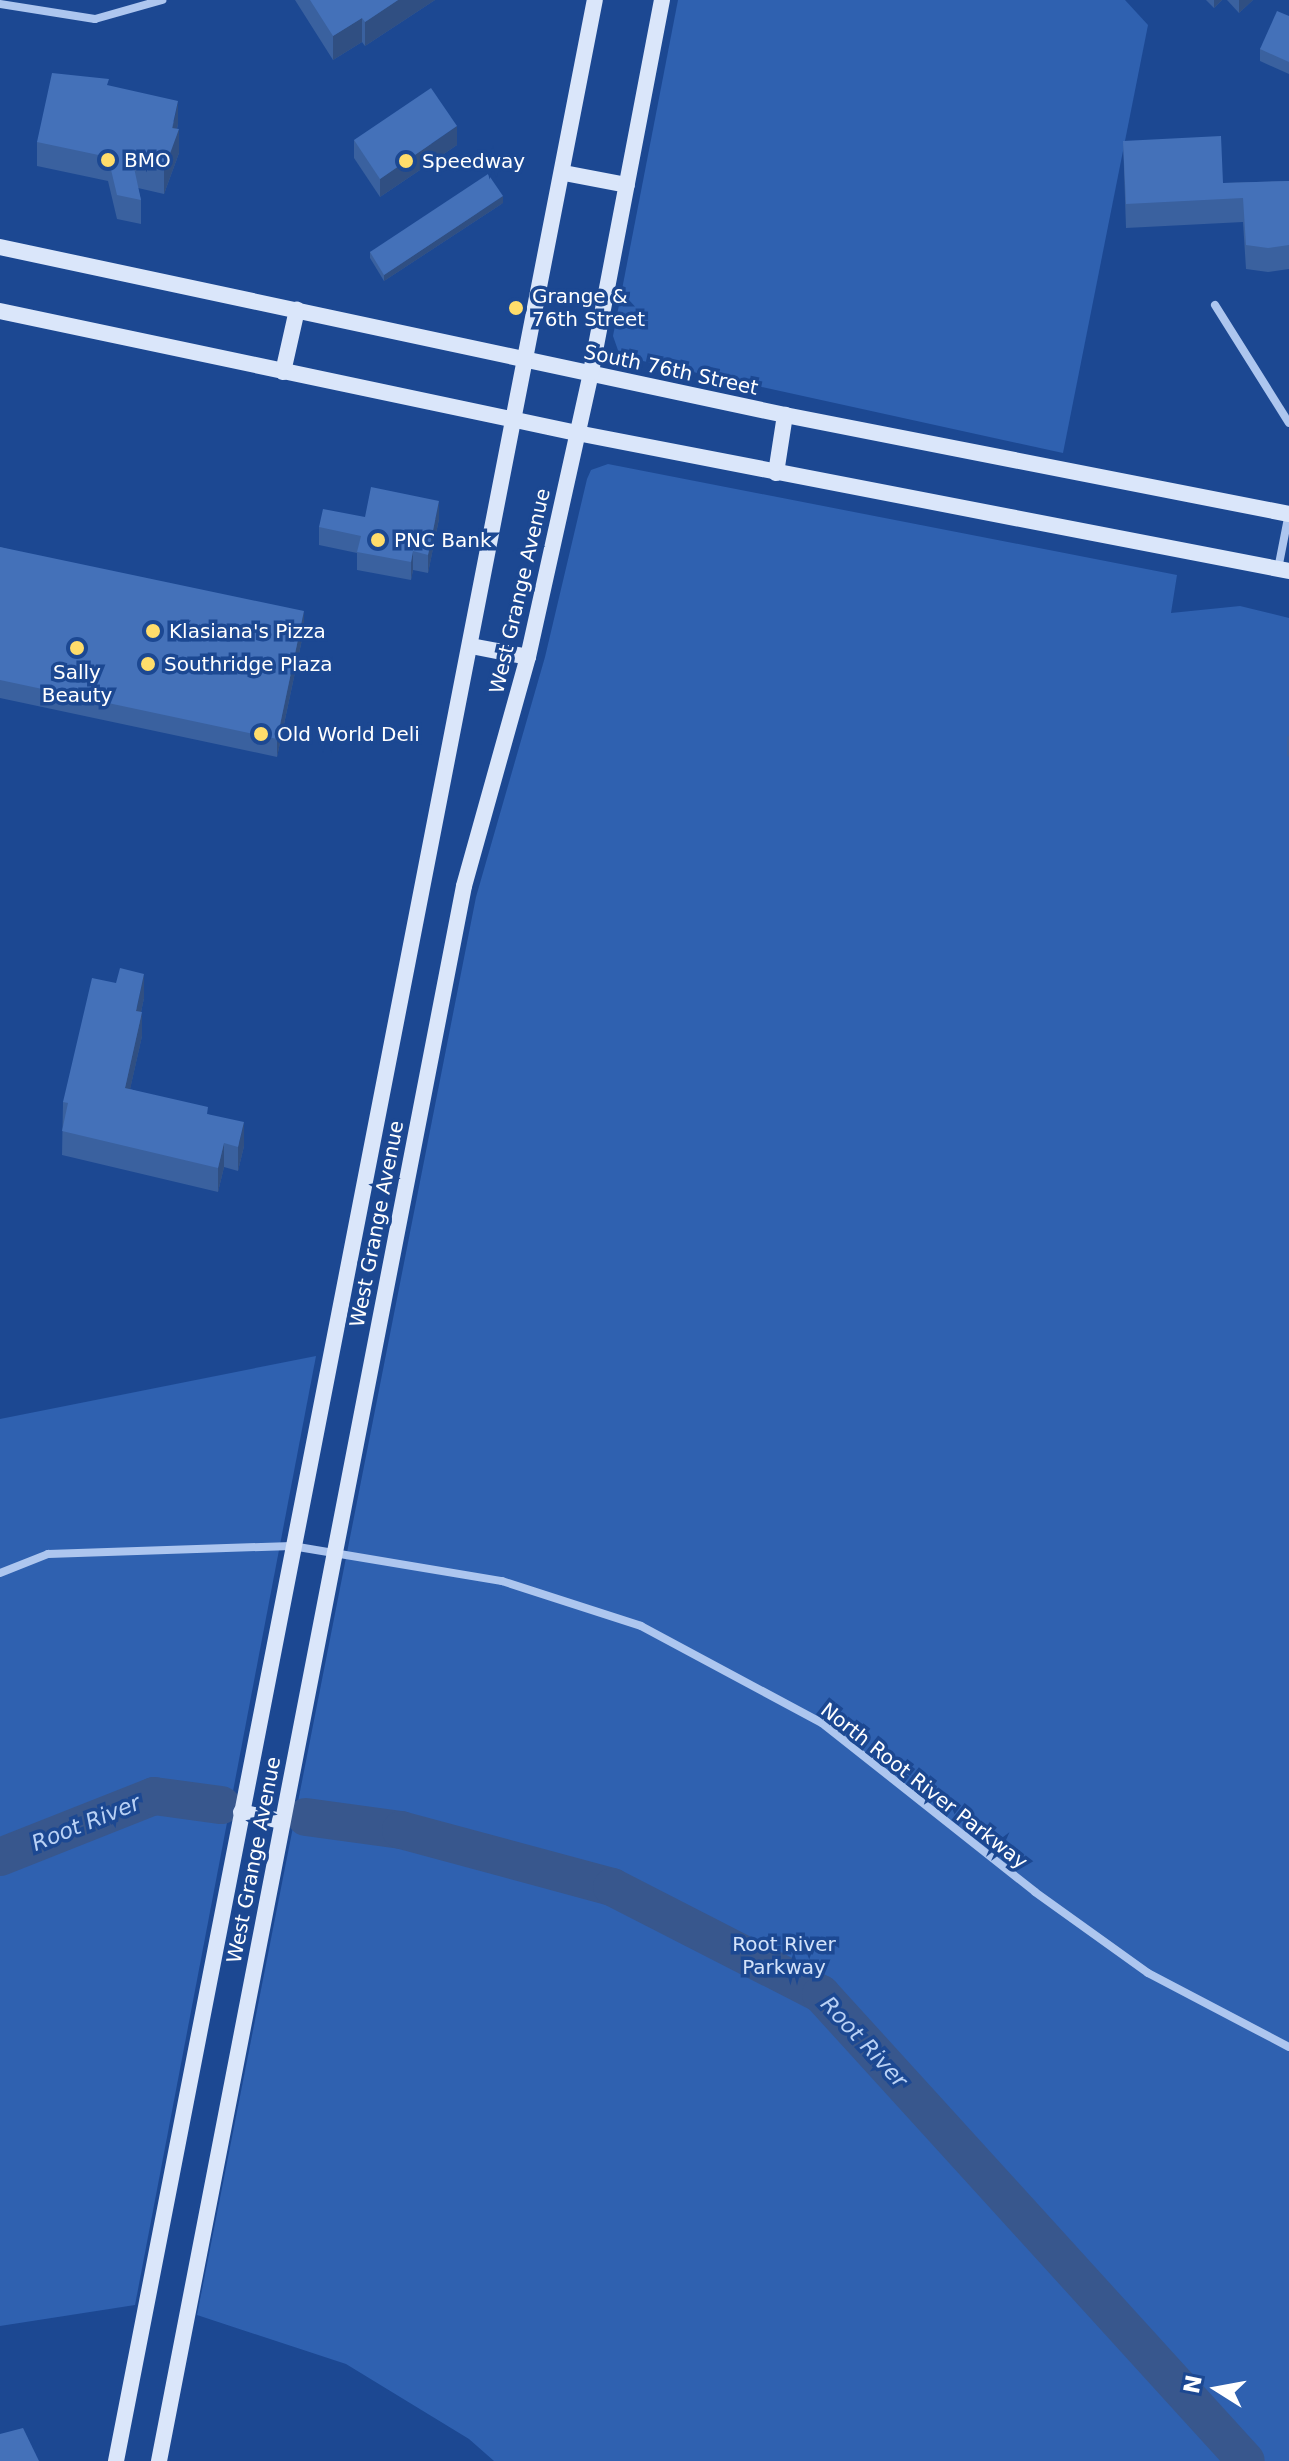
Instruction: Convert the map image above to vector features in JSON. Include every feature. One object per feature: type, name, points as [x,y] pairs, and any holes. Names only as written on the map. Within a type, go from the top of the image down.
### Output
[{"type":"street","points":[[0,4],[95,19],[162,0]]},
{"type":"street","name":"West Grange Avenue","points":[[116,2461],[292,1546],[564,173],[595,0]]},
{"type":"street","name":"West Grange Avenue","points":[[159,2461],[464,886],[528,657],[591,372],[662,0]]},
{"type":"street","points":[[564,173],[627,185]]},
{"type":"street","name":"South 76th Street","points":[[0,247],[785,415],[1289,513]]},
{"type":"street","points":[[1215,305],[1289,423]]},
{"type":"street","points":[[283,372],[297,310]]},
{"type":"street","points":[[0,311],[577,433],[1283,570],[1289,513]]},
{"type":"street","points":[[776,473],[785,415]]},
{"type":"street","points":[[471,646],[528,657]]},
{"type":"street","name":"North Root River Parkway","points":[[0,1573],[48,1554],[292,1546],[332,1556],[502,1581],[641,1626],[822,1723],[1035,1892],[1148,1973],[1289,2047]]},
{"type":"street","points":[[241,1812],[281,1821]]},
{"type":"green space","points":[[678,0],[1125,0],[1148,25],[1063,453],[620,356],[613,336]]},
{"type":"green space","name":"Root River Parkway","points":[[608,464],[1177,575],[1171,613],[1240,606],[1289,618],[1289,2461],[494,2461],[469,2439],[346,2364],[197,2315],[476,897],[545,657],[587,479],[591,470]]},
{"type":"green space","points":[[316,1356],[135,2305],[0,2326],[0,1419]]},
{"type":"building","points":[[310,0],[398,0],[365,22],[362,18],[333,36]]},
{"type":"building","points":[[1277,11],[1289,16],[1289,62],[1260,49]]},
{"type":"building","name":"BMO","points":[[52,73],[109,79],[107,85],[178,101],[172,128],[179,129],[164,170],[133,163],[141,200],[117,195],[108,157],[37,142]]},
{"type":"building","points":[[431,88],[457,126],[380,179],[354,140]]},
{"type":"building","points":[[1221,136],[1223,183],[1289,181],[1289,245],[1268,248],[1246,245],[1243,198],[1126,204],[1123,141]]},
{"type":"building","points":[[488,174],[503,196],[384,275],[370,252]]},
{"type":"building","points":[[371,487],[439,501],[428,555],[413,551],[411,562],[357,552],[361,536],[319,527],[323,509],[365,517]]},
{"type":"building","name":"Southridge Plaza","points":[[0,547],[304,611],[277,739],[0,680]]},
{"type":"building","points":[[120,968],[144,974],[136,1011],[142,1012],[125,1088],[208,1107],[207,1114],[244,1122],[238,1147],[224,1143],[218,1168],[62,1131],[68,1103],[63,1102],[92,978],[116,983]]},
{"type":"building","points":[[23,2428],[39,2461],[0,2461],[0,2434]]},
{"type":"waterway","name":"Root River","points":[[0,1857],[154,1796],[221,1805]]},
{"type":"waterway","name":"Root River","points":[[306,1817],[401,1830],[612,1887],[821,1994],[1246,2461]]},
{"type":"place","name":"BMO","points":[[108,160]]},
{"type":"place","name":"Speedway","points":[[406,161]]},
{"type":"place","name":"Grange & 76th Street","points":[[516,308]]},
{"type":"place","name":"PNC Bank","points":[[378,540]]},
{"type":"place","name":"Klasiana's Pizza","points":[[153,631]]},
{"type":"place","name":"Sally Beauty","points":[[77,648]]},
{"type":"place","name":"Southridge Plaza","points":[[148,664]]},
{"type":"place","name":"Old World Deli","points":[[261,734]]}]
